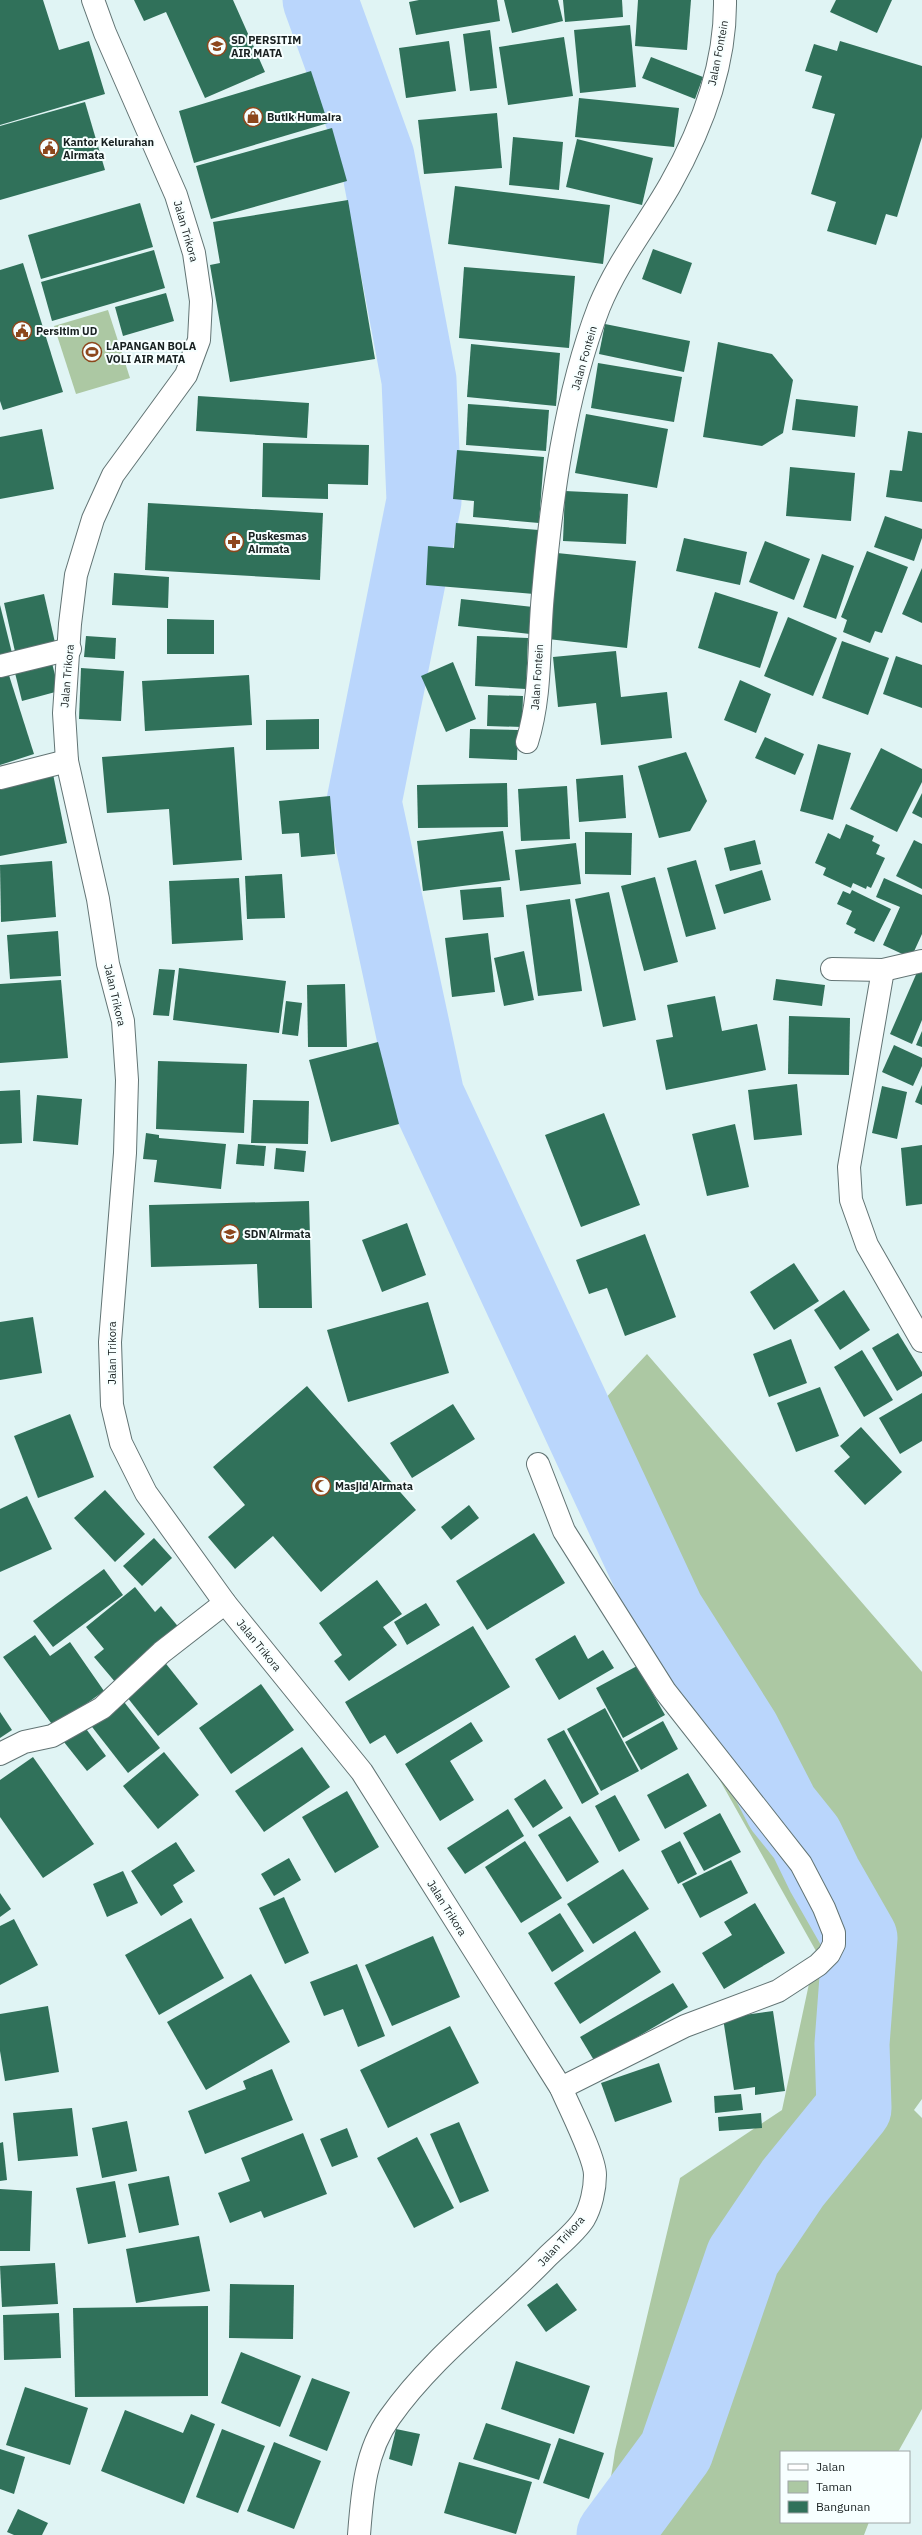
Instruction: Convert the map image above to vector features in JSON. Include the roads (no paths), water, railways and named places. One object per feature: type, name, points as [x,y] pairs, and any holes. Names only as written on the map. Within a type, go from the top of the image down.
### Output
[{"type":"street","name":"Jalan Trikora","points":[[93,0],[105,33],[176,195],[194,253],[201,301],[199,340],[186,375],[113,475],[93,519],[76,575],[70,624],[70,649],[64,713],[67,761],[98,899],[108,964],[123,1020],[126,1080],[124,1153],[110,1342],[112,1405],[121,1442],[146,1493],[225,1603],[362,1772],[561,2088],[583,2139],[595,2174],[593,2195],[584,2219],[522,2283],[456,2343],[389,2418],[374,2447],[362,2489],[360,2535]]},
{"type":"street","name":"Jalan Fontein","points":[[527,742],[534,718],[537,699],[542,596],[552,503],[583,354],[600,306],[627,250],[669,186],[698,131],[716,73],[726,0]]},
{"type":"street","points":[[0,666],[70,649]]},
{"type":"street","points":[[0,778],[67,761]]},
{"type":"street","points":[[832,970],[883,970],[922,961]]},
{"type":"street","points":[[883,970],[849,1167],[851,1200],[868,1245],[922,1341]]},
{"type":"street","points":[[538,1464],[564,1531],[665,1691],[801,1864],[824,1908],[834,1933],[834,1944],[829,1954],[818,1964],[778,1992],[685,2026],[561,2088]]},
{"type":"street","points":[[0,1754],[24,1742],[52,1736],[102,1708],[162,1652],[225,1603]]},
{"type":"waterway","points":[[320,0],[377,157],[419,380],[424,501],[364,802],[427,1096],[667,1612],[743,1732],[782,1808],[806,1838],[824,1875],[860,1938],[852,2044],[854,2108],[793,2183],[743,2257],[676,2451],[614,2535]]},
{"type":"place","name":"SD PERSITIM AIR MATA","points":[[217,46]]},
{"type":"place","name":"Butik Humaira","points":[[253,117]]},
{"type":"place","name":"Kantor Kelurahan Airmata","points":[[49,148]]},
{"type":"place","name":"Persitim UD","points":[[22,331]]},
{"type":"place","name":"LAPANGAN BOLA VOLI AIR MATA","points":[[92,352]]},
{"type":"place","name":"Puskesmas Airmata","points":[[234,542]]},
{"type":"place","name":"SDN Airmata","points":[[230,1234]]},
{"type":"place","name":"Masjid Airmata","points":[[321,1486]]}]
